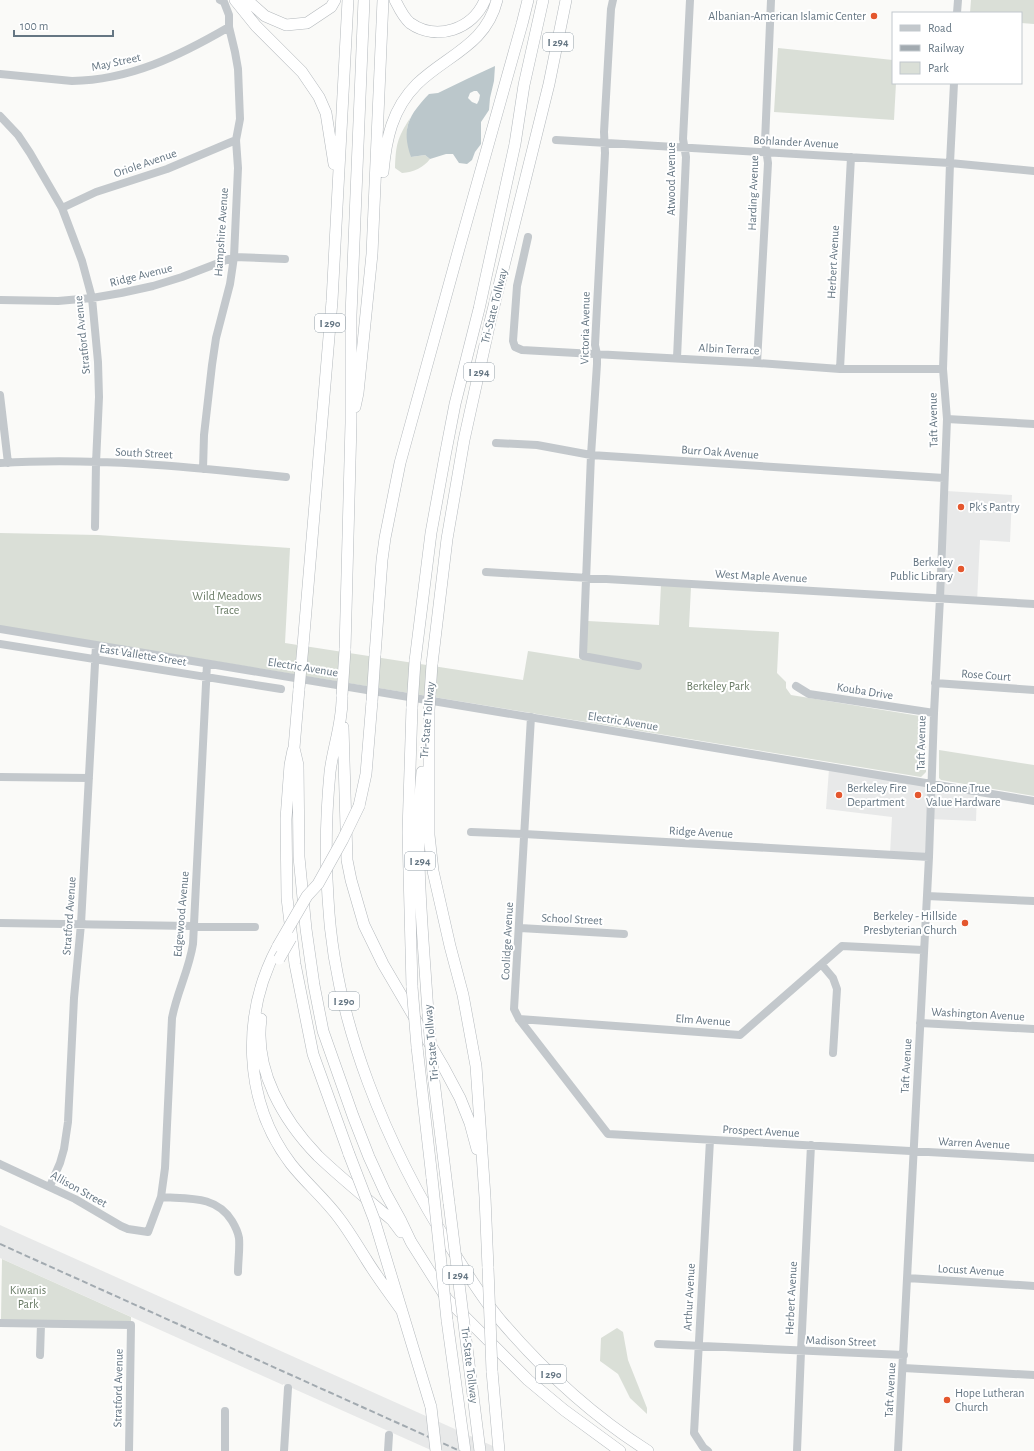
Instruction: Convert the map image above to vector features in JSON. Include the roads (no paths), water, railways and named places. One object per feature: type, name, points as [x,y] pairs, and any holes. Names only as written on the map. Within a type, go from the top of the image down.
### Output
[{"type":"highway","points":[[235,0],[256,26],[302,72],[319,97],[326,112],[333,151],[336,221]]},
{"type":"highway","points":[[247,0],[265,16],[286,25],[307,23],[331,7],[335,0]]},
{"type":"highway","name":"I 290","points":[[348,0],[332,309],[294,748],[298,765],[299,857],[306,929],[314,985],[323,1031],[369,1157],[411,1242],[447,1299],[528,1380],[564,1410],[620,1451]]},
{"type":"highway","name":"I 290","points":[[364,0],[350,315],[351,423],[345,650],[342,698],[330,770],[326,816],[328,901],[333,943],[341,988],[350,1028],[377,1105],[408,1172],[432,1218],[472,1280],[500,1320],[569,1391],[617,1429],[648,1451]]},
{"type":"highway","points":[[351,423],[358,393],[372,254],[384,0]]},
{"type":"highway","points":[[395,0],[403,16],[410,23],[419,28],[442,32],[454,30],[466,24],[482,8],[485,0]]},
{"type":"highway","points":[[372,254],[378,239],[386,140],[395,115],[405,98],[417,84],[475,40],[485,29],[491,18],[497,0]]},
{"type":"highway","points":[[411,1242],[392,1220],[318,1155],[294,1128],[275,1098],[267,1076],[260,1042],[260,1028],[263,1003],[270,978],[313,897],[318,884],[343,840],[359,806],[366,774],[382,560],[400,463],[528,0]]},
{"type":"highway","name":"Tri-State Tollway","points":[[465,1451],[447,1320],[412,987],[408,832],[414,661],[430,541],[455,404],[479,309],[515,144],[524,85],[543,0]]},
{"type":"highway","name":"Tri-State Tollway","points":[[480,1451],[433,1073],[428,1013],[419,842],[420,796],[432,664],[447,539],[464,440],[490,322],[549,84],[566,0]]},
{"type":"highway","points":[[342,698],[348,860],[351,880],[357,902],[364,925],[383,964],[460,1098],[470,1123],[479,1155],[485,1197]]},
{"type":"highway","points":[[429,710],[429,835],[433,871],[463,995],[475,1058],[485,1197],[492,1371],[498,1451]]},
{"type":"highway","points":[[294,748],[290,764],[286,819],[287,898],[295,964],[313,1054],[374,1219],[431,1407],[436,1451]]},
{"type":"highway","points":[[318,884],[307,896],[278,946],[264,978],[253,1024],[251,1052],[256,1089],[270,1129],[291,1164],[339,1217],[402,1311]]},
{"type":"street","name":"Hampshire Avenue","points":[[203,469],[207,397],[216,338],[230,284],[234,256],[238,168],[236,140],[240,119],[238,69],[229,28],[228,11],[224,2],[220,0]]},
{"type":"street","name":"Victoria Avenue","points":[[614,0],[611,9],[604,132],[605,153],[595,345],[597,364],[591,455],[583,656],[638,666]]},
{"type":"street","name":"Atwood Avenue","points":[[677,358],[690,0]]},
{"type":"street","name":"Harding Avenue","points":[[757,363],[768,163],[765,142],[771,0]]},
{"type":"street","points":[[957,12],[958,0]]},
{"type":"street","name":"May Street","points":[[0,74],[72,81],[90,80],[120,75],[167,60],[197,46],[229,28]]},
{"type":"street","name":"Taft Avenue","points":[[898,1451],[929,857],[935,683],[940,598],[946,419],[943,369],[954,84]]},
{"type":"street","name":"Stratford Avenue","points":[[0,116],[18,135],[62,208],[82,260],[92,298],[98,362],[99,397],[95,527]]},
{"type":"street","name":"Oriole Avenue","points":[[62,208],[96,192],[167,169],[236,140]]},
{"type":"street","name":"Bohlander Avenue","points":[[556,140],[950,163],[1034,171]]},
{"type":"street","name":"Herbert Avenue","points":[[840,369],[851,157]]},
{"type":"street","name":"Albin Terrace","points":[[528,237],[517,286],[513,341],[515,347],[522,350],[677,358],[840,369],[943,369]]},
{"type":"street","name":"Ridge Avenue","points":[[0,300],[58,301],[92,298],[153,286],[182,277],[234,256],[285,259]]},
{"type":"street","points":[[0,395],[4,463]]},
{"type":"street","points":[[946,419],[1034,424]]},
{"type":"street","name":"Burr Oak Avenue","points":[[496,443],[536,445],[591,455],[944,478]]},
{"type":"street","name":"South Street","points":[[4,463],[96,462],[203,469],[286,477]]},
{"type":"street","name":"West Maple Avenue","points":[[486,572],[1034,604]]},
{"type":"street","name":"East Vallette Street","points":[[0,629],[207,664]]},
{"type":"street","name":"East Vallette Street","points":[[0,644],[281,689]]},
{"type":"street","name":"Stratford Avenue","points":[[50,1186],[62,1156],[68,1128],[74,998],[81,924],[96,645]]},
{"type":"street","name":"Edgewood Avenue","points":[[148,1232],[161,1198],[165,1168],[172,1018],[177,997],[191,958],[194,926],[207,664]]},
{"type":"street","name":"Electric Avenue","points":[[207,664],[1034,801]]},
{"type":"street","name":"Rose Court","points":[[935,683],[1034,690]]},
{"type":"street","name":"Kouba Drive","points":[[796,686],[809,694],[934,713]]},
{"type":"street","name":"Coolidge Avenue","points":[[531,717],[520,928],[514,1010],[608,1134]]},
{"type":"street","points":[[0,777],[89,778]]},
{"type":"street","name":"Ridge Avenue","points":[[471,832],[929,857]]},
{"type":"street","points":[[926,896],[1034,901]]},
{"type":"street","points":[[0,923],[255,927]]},
{"type":"street","name":"School Street","points":[[520,928],[624,934]]},
{"type":"street","name":"Elm Avenue","points":[[520,1019],[740,1035],[842,946],[923,950]]},
{"type":"street","points":[[822,965],[834,978],[836,989],[833,1053]]},
{"type":"street","name":"Washington Avenue","points":[[920,1023],[1034,1029]]},
{"type":"street","name":"Prospect Avenue","points":[[608,1134],[914,1151]]},
{"type":"street","name":"Arthur Avenue","points":[[708,1451],[703,1447],[694,1433],[710,1140]]},
{"type":"street","name":"Herbert Avenue","points":[[798,1451],[801,1351],[811,1145]]},
{"type":"street","name":"Warren Avenue","points":[[914,1151],[1034,1158]]},
{"type":"street","name":"Allison Street","points":[[0,1164],[76,1199],[121,1226],[128,1229],[148,1232]]},
{"type":"street","points":[[161,1198],[205,1200],[227,1212],[238,1235],[238,1272]]},
{"type":"street","name":"Locust Avenue","points":[[907,1278],[1034,1286]]},
{"type":"street","points":[[0,1323],[41,1324],[40,1355]]},
{"type":"street","name":"Stratford Avenue","points":[[41,1324],[131,1325],[129,1451]]},
{"type":"street","name":"Madison Street","points":[[658,1344],[904,1355]]},
{"type":"street","points":[[903,1368],[1034,1375]]},
{"type":"street","points":[[284,1451],[288,1388]]},
{"type":"street","points":[[225,1411],[225,1451]]},
{"type":"street","points":[[388,1451],[389,1435]]},
{"type":"railway","points":[[0,1244],[460,1451]]},
{"type":"place","name":"Albanian-American Islamic Center","points":[[874,16]]},
{"type":"place","name":"Pk's Pantry","points":[[961,507]]},
{"type":"place","name":"Berkeley Public Library","points":[[961,569]]},
{"type":"place","name":"Berkeley Fire Department","points":[[839,795]]},
{"type":"place","name":"LeDonne True Value Hardware","points":[[918,795]]},
{"type":"place","name":"Berkeley - Hillside Presbyterian Church","points":[[965,923]]},
{"type":"place","name":"Hope Lutheran Church","points":[[947,1400]]},
{"type":"park label","name":"Wild Meadows Trace","points":[[227,603]]},
{"type":"park label","name":"Berkeley Park","points":[[718,686]]},
{"type":"park label","name":"Kiwanis Park","points":[[28,1297]]}]
